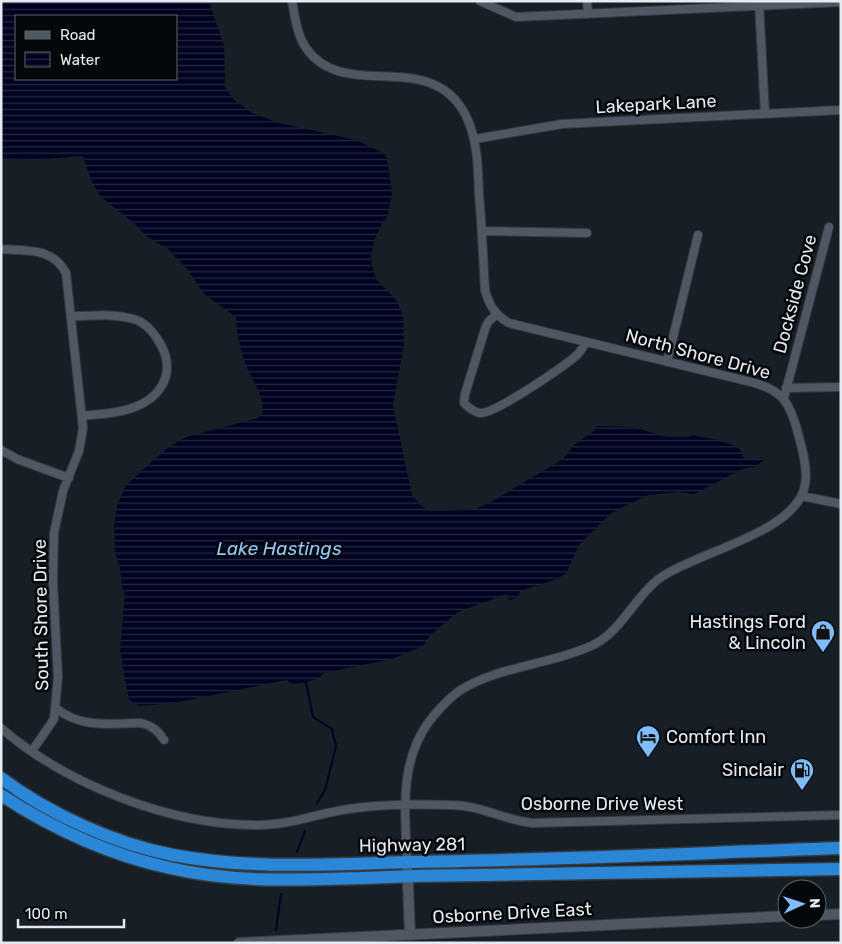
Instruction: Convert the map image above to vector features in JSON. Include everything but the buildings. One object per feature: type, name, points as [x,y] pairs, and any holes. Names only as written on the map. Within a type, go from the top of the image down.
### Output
[{"type":"highway","name":"Highway 281","points":[[1,778],[25,794],[78,823],[130,843],[173,855],[273,866],[490,861],[841,848]]},
{"type":"highway","name":"Highway 281","points":[[1,795],[28,812],[80,838],[116,853],[170,868],[226,877],[279,879],[841,869]]},
{"type":"street","points":[[292,1],[300,36],[305,47],[321,64],[342,73],[416,78],[433,84],[449,94],[464,112],[475,140],[485,290],[488,300],[497,314],[486,326],[465,394],[464,403],[470,409],[480,413],[493,410],[578,354],[586,342]]},
{"type":"street","points":[[480,1],[516,17],[759,4],[841,2]]},
{"type":"street","points":[[587,1],[588,14]]},
{"type":"street","points":[[759,4],[765,114]]},
{"type":"street","name":"Lakepark Lane","points":[[475,140],[562,124],[841,110]]},
{"type":"street","name":"Dockside Cove","points":[[784,398],[829,227]]},
{"type":"street","points":[[482,231],[587,233]]},
{"type":"street","points":[[668,362],[698,235]]},
{"type":"street","name":"South Shore Drive","points":[[1,249],[39,252],[54,258],[61,264],[68,280],[83,416],[80,446],[63,492],[54,533],[53,582],[58,677],[56,708],[54,719],[32,751]]},
{"type":"street","name":"North Shore Drive","points":[[497,314],[509,323],[764,385],[774,390],[784,398],[796,424],[805,467],[805,487],[802,496]]},
{"type":"street","points":[[72,316],[110,316],[134,319],[143,323],[158,340],[166,359],[167,371],[164,381],[158,391],[150,398],[138,406],[127,410],[83,416]]},
{"type":"street","points":[[786,388],[841,387]]},
{"type":"street","points":[[1,450],[9,456],[69,478]]},
{"type":"street","points":[[410,934],[405,805],[408,774],[414,747],[428,723],[457,692],[485,679],[583,649],[602,640],[660,578],[778,521],[792,510],[802,496],[841,504]]},
{"type":"street","points":[[56,708],[63,714],[82,722],[141,723],[149,725],[160,733],[164,740]]},
{"type":"street","name":"Osborne Drive West","points":[[1,728],[32,751],[74,777],[114,795],[177,815],[213,821],[261,825],[288,822],[351,809],[405,805],[467,806],[513,820],[532,823],[841,815]]},
{"type":"street","points":[[827,915],[841,914]]},
{"type":"street","name":"Osborne Drive East","points":[[239,943],[777,916]]},
{"type":"water","name":"Lake Hastings","points":[[1,1],[209,1],[224,46],[225,87],[233,99],[252,113],[279,123],[356,140],[385,154],[392,195],[387,217],[375,239],[371,255],[376,279],[397,301],[403,318],[404,344],[393,406],[412,495],[420,505],[430,511],[472,510],[491,502],[563,459],[573,446],[595,430],[597,426],[633,427],[666,437],[689,437],[691,435],[702,437],[725,442],[737,447],[746,460],[765,458],[754,467],[742,469],[694,494],[679,492],[648,495],[610,514],[579,545],[566,573],[557,579],[520,591],[518,598],[509,600],[507,594],[458,612],[430,635],[423,646],[392,659],[324,673],[317,679],[294,685],[286,680],[174,703],[139,706],[129,700],[120,651],[125,593],[115,552],[114,526],[117,506],[126,485],[166,449],[186,437],[258,418],[263,413],[262,401],[246,366],[238,338],[236,317],[205,295],[187,269],[164,245],[162,246],[145,235],[135,224],[100,196],[91,180],[82,156],[37,160],[1,158]]},
{"type":"waterway","points":[[306,682],[313,717],[332,729],[336,746],[325,790],[317,803]]},
{"type":"waterway","points":[[297,852],[305,831]]},
{"type":"waterway","points":[[276,930],[281,894]]},
{"type":"place","name":"Hastings Ford & Lincoln","points":[[823,653]]},
{"type":"place","name":"Comfort Inn","points":[[648,758]]},
{"type":"place","name":"Sinclair","points":[[802,791]]}]
